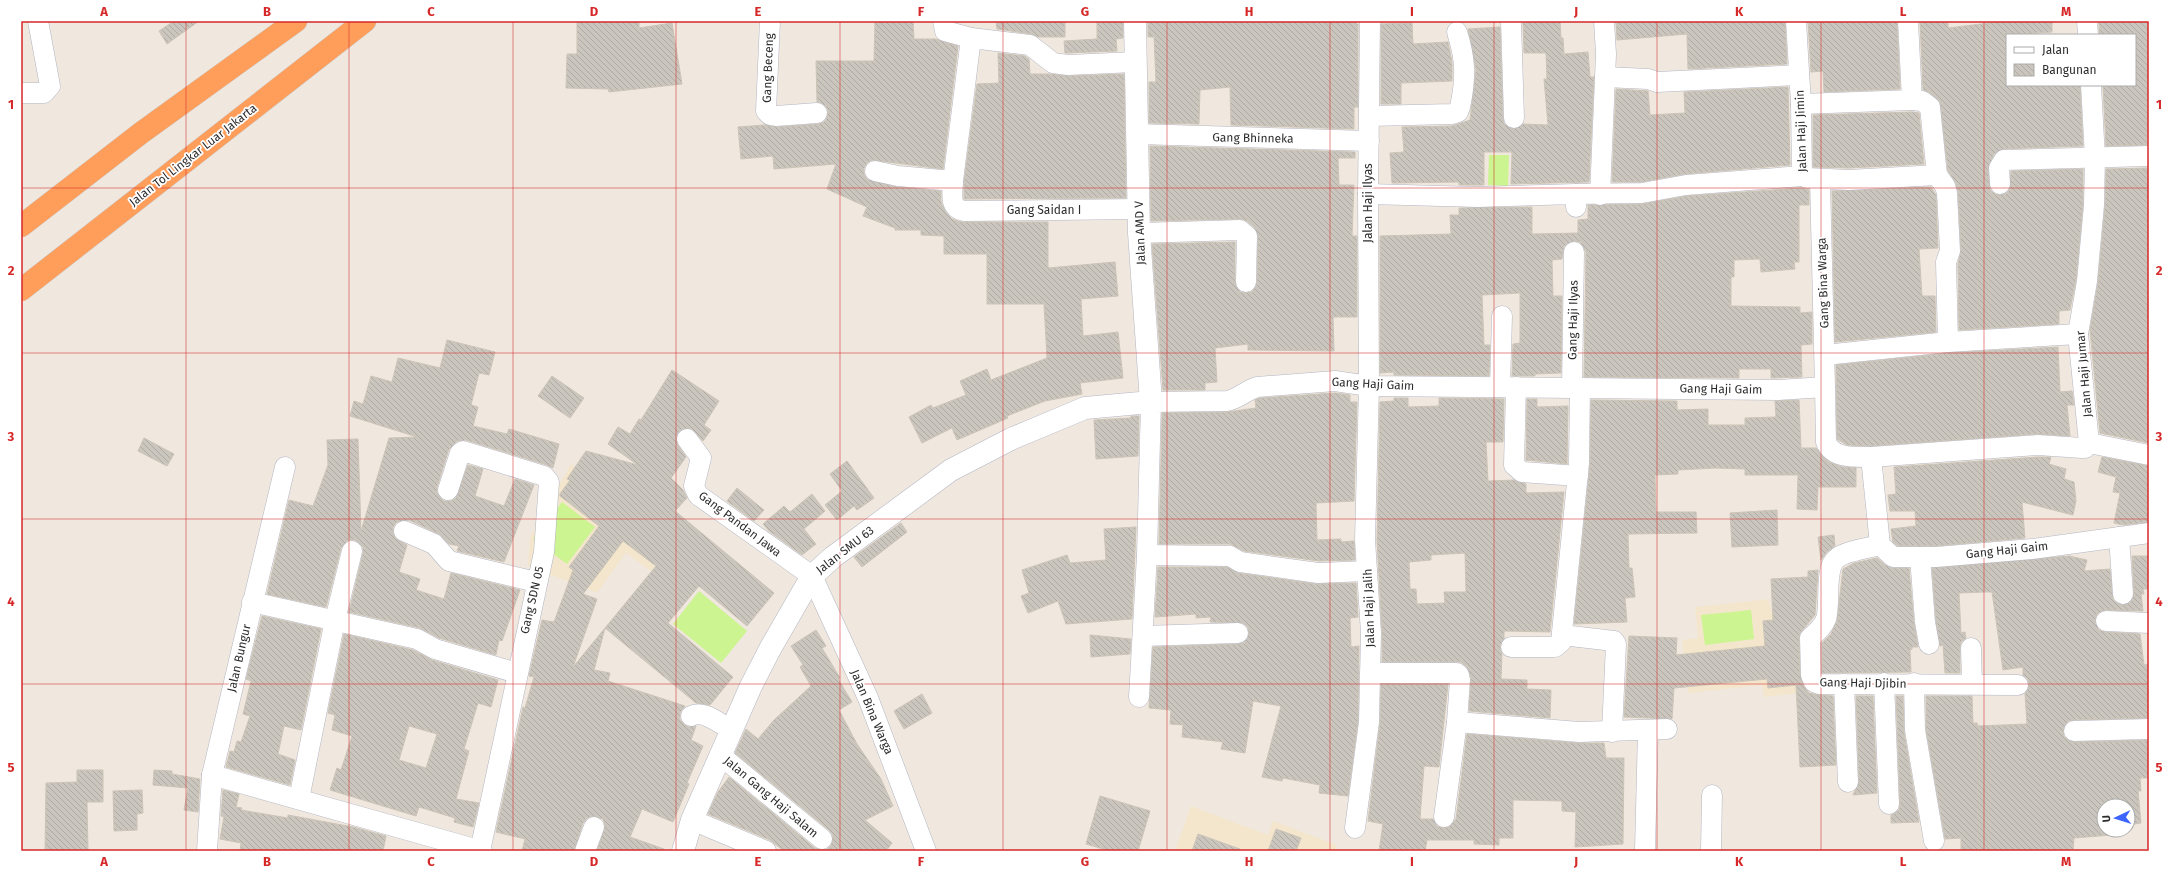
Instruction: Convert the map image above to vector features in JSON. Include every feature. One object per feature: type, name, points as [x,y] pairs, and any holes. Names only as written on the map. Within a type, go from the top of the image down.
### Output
[{"type":"highway","points":[[21,226],[141,133],[296,21]]},
{"type":"highway","name":"Jalan Tol Lingkar Luar Jakarta","points":[[21,290],[365,21]]},
{"type":"street","points":[[21,93],[44,93],[50,86],[38,21]]},
{"type":"street","name":"Gang Beceng","points":[[770,21],[766,111],[770,115],[776,116],[817,113]]},
{"type":"street","points":[[943,21],[942,26],[945,31],[971,38],[1030,45],[1053,63],[1068,65],[1135,62]]},
{"type":"street","name":"Jalan AMD V","points":[[1136,21],[1135,62],[1139,233],[1151,402]]},
{"type":"street","name":"Jalan Haji Ilyas","points":[[1369,386],[1368,194],[1370,21]]},
{"type":"street","points":[[1511,21],[1514,118]]},
{"type":"street","points":[[1600,195],[1606,54],[1604,21]]},
{"type":"street","name":"Jalan Haji Jimin","points":[[1796,21],[1801,104],[1811,178],[1937,175]]},
{"type":"street","points":[[1908,21],[1912,100]]},
{"type":"street","points":[[2087,21],[2088,34]]},
{"type":"street","points":[[1370,116],[1452,114],[1458,112],[1466,76],[1458,32]]},
{"type":"street","points":[[875,171],[898,176],[953,181],[971,38]]},
{"type":"street","points":[[1605,78],[1648,79],[1656,82],[1799,75]]},
{"type":"street","name":"Jalan Haji Jumar","points":[[2089,443],[2078,334],[2088,281],[2094,205],[2095,158],[2091,86]]},
{"type":"street","points":[[1801,104],[1912,100],[1922,101],[1930,107],[1937,175],[1945,186],[1947,193],[1950,250],[1946,262],[1948,342]]},
{"type":"street","name":"Gang Bhinneka","points":[[1137,134],[1369,141]]},
{"type":"street","points":[[2000,184],[1999,168],[2004,160],[2149,156]]},
{"type":"street","points":[[1368,194],[1576,200],[1600,195],[1642,193],[1686,185],[1811,178]]},
{"type":"street","name":"Gang Bina Warga","points":[[1811,178],[1825,355],[1825,387]]},
{"type":"street","name":"Gang Saidan I","points":[[953,181],[952,203],[959,210],[964,211],[1139,209]]},
{"type":"street","points":[[1139,233],[1240,230],[1247,236],[1246,282]]},
{"type":"street","name":"Gang Haji Ilyas","points":[[1562,635],[1578,476],[1574,252]]},
{"type":"street","points":[[1502,316],[1514,465],[1522,472],[1578,476]]},
{"type":"street","points":[[1825,355],[1948,342],[2078,334]]},
{"type":"street","name":"Gang Haji Gaim","points":[[1151,402],[1227,401],[1235,400],[1250,389],[1256,387],[1334,381],[1369,386],[1778,390],[1825,387]]},
{"type":"street","name":"Jalan Haji Jalih","points":[[1355,828],[1368,722],[1370,673],[1371,633],[1365,540],[1369,386]]},
{"type":"street","points":[[1825,387],[1826,442],[1829,449],[1849,456],[1871,457],[2038,445],[2085,448],[2089,443],[2149,455]]},
{"type":"street","points":[[1139,697],[1147,555],[1151,402]]},
{"type":"street","name":"Jalan SMU 63","points":[[683,851],[692,820],[731,730],[770,649],[812,576],[833,557],[924,492],[951,470],[1011,440],[1085,408],[1151,402]]},
{"type":"street","name":"Gang Pandan Jawa","points":[[687,439],[702,458],[694,486],[698,495],[812,576]]},
{"type":"street","name":"Gang SDN 05","points":[[448,490],[460,453],[465,451],[548,479],[548,506],[544,552],[536,582],[481,851]]},
{"type":"street","points":[[1871,457],[1880,545]]},
{"type":"street","name":"Jalan Bungur","points":[[207,851],[212,775],[285,467]]},
{"type":"street","points":[[404,531],[430,541],[449,561],[536,582]]},
{"type":"street","name":"Gang Haji Gaim","points":[[1880,545],[1893,557],[1920,557],[2032,549],[2149,533]]},
{"type":"street","points":[[2119,537],[2123,594]]},
{"type":"street","name":"Gang Haji Djibin","points":[[1880,545],[1843,555],[1834,560],[1830,570],[1826,618],[1822,626],[1810,638],[1812,680],[1819,684],[1914,683],[2018,685]]},
{"type":"street","points":[[299,799],[335,620],[352,551]]},
{"type":"street","points":[[1147,555],[1230,556],[1240,562],[1318,573],[1367,571]]},
{"type":"street","points":[[1920,557],[1925,622],[1929,644]]},
{"type":"street","name":"Jalan Bina Warga","points":[[812,576],[868,698],[926,851]]},
{"type":"street","points":[[252,602],[417,639],[435,649],[517,673]]},
{"type":"street","points":[[2106,621],[2149,623]]},
{"type":"street","points":[[1143,636],[1238,633]]},
{"type":"street","points":[[1511,647],[1554,648],[1561,642],[1562,635],[1614,641],[1616,644],[1612,732]]},
{"type":"street","points":[[1971,648],[1972,684]]},
{"type":"street","points":[[1370,673],[1459,674],[1460,680],[1457,722],[1444,817]]},
{"type":"street","points":[[1914,683],[1915,730],[1934,841]]},
{"type":"street","points":[[1844,684],[1848,782]]},
{"type":"street","points":[[1884,684],[1889,804]]},
{"type":"street","points":[[691,716],[696,713],[702,714],[731,730]]},
{"type":"street","points":[[1457,722],[1579,732],[1667,729]]},
{"type":"street","points":[[2074,731],[2149,729]]},
{"type":"street","points":[[1645,850],[1648,730]]},
{"type":"street","name":"Jalan Gang Haji Salam","points":[[720,755],[822,839]]},
{"type":"street","points":[[212,775],[481,851]]},
{"type":"street","points":[[1711,851],[1712,795]]},
{"type":"street","points":[[692,820],[766,851]]},
{"type":"street","points":[[585,851],[594,827]]},
{"type":"shaded area","points":[[571,464],[675,539],[651,571],[626,553],[597,593],[528,566],[530,537]]},
{"type":"shaded area","points":[[1769,599],[1771,611],[1800,608],[1808,692],[1764,697],[1762,685],[1688,693],[1682,640],[1698,638],[1695,607]]},
{"type":"shaded area","points":[[1191,806],[1268,835],[1273,821],[1337,845],[1335,851],[1175,851]]},
{"type":"green space","points":[[1489,155],[1509,155],[1508,186],[1488,185]]},
{"type":"green space","points":[[562,502],[595,527],[567,564],[533,539]]},
{"type":"green space","points":[[699,591],[747,631],[721,663],[673,624]]},
{"type":"green space","points":[[1751,610],[1754,639],[1705,645],[1701,615]]},
{"type":"building","points":[[174,21],[199,21],[167,44],[159,31]]},
{"type":"building","points":[[577,21],[639,21],[639,28],[672,23],[682,84],[609,92],[608,89],[566,88],[567,54],[577,54]]},
{"type":"building","points":[[875,21],[913,21],[914,39],[936,39],[958,46],[943,169],[872,160],[867,163],[864,168],[864,174],[867,179],[896,187],[941,191],[941,202],[946,213],[952,219],[961,222],[1048,222],[1048,268],[1115,262],[1118,296],[1081,299],[1083,336],[1118,332],[1123,378],[1080,383],[1082,394],[1045,401],[1007,416],[1008,418],[957,440],[952,428],[922,443],[909,417],[931,405],[933,408],[966,395],[960,381],[987,369],[991,380],[1047,358],[1044,304],[987,304],[987,254],[944,254],[944,236],[921,235],[921,230],[895,230],[895,228],[863,216],[867,207],[827,189],[836,164],[774,169],[773,156],[741,159],[738,127],[764,125],[777,127],[818,124],[824,122],[827,118],[828,112],[826,106],[817,102],[816,61],[874,61]]},
{"type":"building","points":[[996,21],[1065,21],[1065,37],[1038,37],[1031,34],[997,29]]},
{"type":"building","points":[[1097,21],[1123,21],[1123,38],[1116,39],[1117,51],[1065,53],[1064,41],[1097,39]]},
{"type":"building","points":[[1148,21],[1356,21],[1356,24],[1358,24],[1358,107],[1354,107],[1354,129],[1231,125],[1230,87],[1200,90],[1199,124],[1149,123],[1149,82],[1156,82],[1154,37],[1148,37]]},
{"type":"building","points":[[1523,21],[1560,21],[1564,54],[1588,52],[1590,77],[1594,77],[1589,182],[1511,184],[1512,152],[1484,152],[1484,185],[1459,185],[1459,182],[1392,183],[1390,153],[1404,152],[1402,127],[1452,126],[1470,120],[1476,70],[1468,29],[1500,27],[1504,124],[1514,129],[1523,124],[1548,125],[1544,79],[1547,79],[1546,53],[1524,53]]},
{"type":"building","points":[[1616,21],[1785,21],[1787,64],[1688,69],[1687,34],[1617,40]]},
{"type":"building","points":[[1808,21],[1897,21],[1900,89],[1824,92],[1823,71],[1811,72]]},
{"type":"building","points":[[1920,21],[1948,21],[1948,28],[2006,21],[2052,21],[2052,32],[2006,34],[2006,86],[2080,86],[2083,146],[2003,149],[1994,154],[1988,169],[1990,190],[1995,194],[2000,195],[2007,193],[2010,189],[2011,171],[2083,169],[2083,204],[2076,280],[2070,310],[2059,311],[2059,324],[1959,330],[1958,264],[1961,250],[1958,192],[1956,183],[1948,171],[1940,102],[1929,92],[1923,90]]},
{"type":"building","points":[[2099,21],[2149,21],[2147,145],[2106,146],[2103,86],[2136,86],[2136,34],[2099,34]]},
{"type":"building","points":[[1412,23],[1413,44],[1448,42],[1452,62],[1452,81],[1401,83],[1401,104],[1381,104],[1381,24]]},
{"type":"building","points":[[998,53],[1025,56],[1029,59],[1030,74],[1069,76],[1124,74],[1126,198],[964,199],[964,182],[977,84],[999,83]]},
{"type":"building","points":[[1788,87],[1790,165],[1685,174],[1641,182],[1612,182],[1616,89],[1648,91],[1650,115],[1685,113],[1684,92]]},
{"type":"building","points":[[1919,113],[1924,164],[1849,168],[1813,167],[1813,115]]},
{"type":"building","points":[[1150,146],[1355,152],[1355,158],[1338,158],[1339,185],[1354,185],[1352,236],[1357,236],[1357,317],[1333,317],[1334,351],[1248,350],[1248,344],[1215,348],[1217,382],[1205,383],[1205,390],[1163,390],[1152,244],[1235,242],[1235,282],[1240,292],[1246,293],[1252,292],[1257,283],[1258,236],[1254,227],[1247,221],[1240,219],[1151,221]]},
{"type":"building","points":[[2148,168],[2149,443],[2100,433],[2090,330],[2098,282],[2105,206],[2106,169]]},
{"type":"building","points":[[1931,187],[1936,195],[1938,248],[1919,249],[1922,296],[1935,296],[1936,332],[1835,342],[1832,191]]},
{"type":"building","points":[[1801,188],[1809,190],[1809,205],[1799,205],[1799,262],[1794,262],[1795,269],[1761,272],[1760,259],[1734,260],[1734,277],[1731,277],[1731,306],[1800,307],[1800,313],[1812,312],[1812,344],[1801,345],[1802,377],[1771,378],[1771,369],[1739,369],[1739,378],[1584,377],[1586,252],[1580,242],[1574,241],[1564,246],[1562,259],[1552,260],[1553,296],[1562,296],[1561,373],[1535,374],[1535,376],[1512,376],[1513,344],[1520,343],[1520,293],[1482,295],[1484,345],[1490,345],[1489,376],[1394,375],[1394,372],[1380,373],[1380,236],[1451,234],[1450,215],[1459,215],[1459,208],[1532,207],[1532,234],[1578,233],[1578,220],[1588,219],[1588,205],[1642,204],[1687,196]]},
{"type":"building","points":[[447,340],[495,352],[489,375],[479,373],[471,405],[478,407],[473,426],[507,434],[509,429],[559,444],[553,468],[466,440],[457,441],[449,449],[437,487],[437,493],[444,501],[451,501],[456,498],[468,465],[483,469],[475,496],[504,506],[515,479],[534,485],[504,562],[457,551],[459,546],[449,544],[439,534],[409,520],[397,522],[393,527],[395,538],[407,545],[399,572],[420,579],[416,590],[444,599],[451,573],[520,590],[502,641],[499,640],[496,655],[439,638],[420,628],[349,612],[363,553],[363,547],[355,540],[348,540],[341,548],[326,607],[267,594],[289,500],[313,506],[328,465],[327,440],[358,439],[361,531],[389,438],[417,437],[350,416],[354,401],[363,404],[371,376],[392,382],[398,358],[440,368]]},
{"type":"building","points":[[2058,347],[2060,392],[2072,391],[2074,405],[2067,405],[2070,436],[2037,434],[1871,446],[1847,445],[1837,439],[1836,365],[1949,353]]},
{"type":"building","points":[[672,370],[719,401],[704,425],[711,430],[703,441],[691,428],[681,430],[676,435],[678,445],[686,457],[671,478],[683,490],[687,498],[675,511],[774,593],[747,626],[699,586],[668,623],[733,677],[710,705],[696,703],[605,628],[594,670],[610,673],[608,681],[685,706],[680,713],[680,720],[688,727],[696,726],[691,740],[703,746],[687,783],[689,784],[673,822],[642,809],[630,837],[664,849],[663,851],[597,851],[605,826],[603,819],[592,816],[587,818],[583,823],[574,851],[522,851],[525,839],[496,832],[523,707],[525,708],[534,677],[529,676],[542,620],[554,622],[573,570],[569,567],[599,526],[560,496],[560,494],[570,480],[567,479],[586,451],[638,465],[608,444],[618,427],[630,434],[639,419],[641,420]],"holes":[[[623,541],[656,566],[573,667],[597,599],[583,594]]]},
{"type":"building","points":[[552,376],[584,398],[570,418],[538,396]]},
{"type":"building","points":[[1335,393],[1350,395],[1350,402],[1357,402],[1354,501],[1316,503],[1317,540],[1341,539],[1341,542],[1354,541],[1355,560],[1319,561],[1244,551],[1230,544],[1159,544],[1162,413],[1227,412],[1256,408],[1255,400],[1260,398]]},
{"type":"building","points":[[1394,398],[1408,398],[1408,407],[1439,406],[1439,398],[1504,399],[1503,442],[1486,442],[1488,481],[1514,480],[1526,484],[1526,493],[1564,492],[1550,632],[1504,631],[1504,639],[1500,647],[1502,653],[1501,679],[1527,680],[1527,689],[1551,690],[1550,718],[1469,711],[1471,678],[1467,667],[1461,662],[1382,662],[1382,632],[1377,540],[1380,402],[1394,401]],"holes":[[[1465,553],[1466,592],[1444,592],[1445,603],[1417,604],[1416,589],[1410,589],[1409,562],[1431,560],[1431,555]]]},
{"type":"building","points":[[1527,399],[1537,399],[1537,407],[1568,406],[1567,464],[1526,460]]},
{"type":"building","points":[[1591,400],[1677,401],[1677,410],[1708,409],[1708,425],[1745,425],[1745,418],[1776,417],[1775,401],[1799,400],[1801,448],[1816,448],[1829,462],[1842,467],[1856,468],[1856,487],[1818,487],[1817,510],[1797,509],[1798,475],[1745,475],[1745,469],[1715,468],[1678,470],[1678,474],[1655,475],[1656,512],[1696,512],[1697,533],[1628,534],[1629,568],[1632,568],[1635,597],[1625,598],[1627,622],[1574,624],[1590,464]]},
{"type":"building","points":[[1131,416],[1139,416],[1138,456],[1096,459],[1094,420],[1131,418]]},
{"type":"building","points":[[144,438],[174,454],[167,466],[138,451]]},
{"type":"building","points":[[2051,457],[2049,464],[2066,469],[2064,479],[2074,482],[2076,501],[2073,515],[2022,502],[2025,538],[1936,546],[1898,546],[1893,542],[1891,529],[1916,526],[1915,511],[1890,511],[1888,495],[1896,494],[1894,467]]},
{"type":"building","points":[[2102,457],[2149,466],[2149,522],[2123,525],[2114,523],[2120,493],[2113,492],[2116,477],[2098,472]]},
{"type":"building","points":[[847,461],[874,498],[857,510],[854,506],[837,520],[825,505],[842,491],[830,474]]},
{"type":"building","points":[[737,488],[764,510],[754,521],[727,501]]},
{"type":"building","points":[[812,494],[825,511],[804,529],[816,544],[802,555],[769,531],[763,524],[784,506],[790,512]]},
{"type":"building","points":[[1777,510],[1778,545],[1732,547],[1730,513]]},
{"type":"building","points":[[901,523],[907,532],[862,567],[854,557]]},
{"type":"building","points":[[1136,527],[1132,619],[1066,624],[1058,601],[1028,613],[1021,596],[1029,593],[1022,570],[1067,555],[1070,563],[1106,560],[1104,529]]},
{"type":"building","points":[[1834,535],[1835,546],[1827,552],[1821,560],[1818,537]]},
{"type":"building","points":[[2069,556],[2087,560],[2084,571],[2110,569],[2113,600],[2118,604],[2123,605],[2130,603],[2134,594],[2132,556],[2149,556],[2149,589],[2143,589],[2144,594],[2141,594],[2143,611],[2106,610],[2097,614],[2095,621],[2099,630],[2105,632],[2140,634],[2144,665],[2149,664],[2149,718],[2074,720],[2068,721],[2063,731],[2064,737],[2074,742],[2149,740],[2149,778],[2140,778],[2141,791],[2138,791],[2141,823],[2136,824],[2136,798],[2096,798],[2096,836],[2074,838],[2073,851],[1961,851],[1961,838],[1945,839],[1926,729],[1926,696],[1972,696],[1973,723],[1977,723],[1978,726],[2027,724],[2025,694],[2029,685],[2028,679],[2023,675],[2023,667],[2003,670],[1992,592],[1959,593],[1961,633],[1965,632],[1966,638],[1961,642],[1960,673],[1945,673],[1943,645],[1940,646],[1936,621],[1932,568]]},
{"type":"building","points":[[1877,558],[1885,565],[1892,568],[1909,568],[1914,623],[1918,647],[1912,647],[1910,650],[1911,672],[1822,673],[1822,643],[1831,634],[1837,621],[1843,569],[1854,563]]},
{"type":"building","points":[[1158,567],[1227,567],[1238,573],[1316,584],[1356,583],[1358,617],[1350,618],[1351,647],[1359,646],[1358,721],[1348,796],[1319,793],[1320,785],[1283,778],[1282,781],[1262,777],[1281,706],[1253,701],[1245,753],[1221,749],[1223,742],[1182,737],[1183,725],[1170,724],[1171,710],[1149,708],[1153,647],[1238,644],[1244,643],[1249,633],[1248,627],[1243,623],[1210,622],[1211,617],[1196,618],[1196,614],[1155,617]]},
{"type":"building","points":[[1818,570],[1815,615],[1800,633],[1799,638],[1800,675],[1804,687],[1809,693],[1833,696],[1836,765],[1800,767],[1796,685],[1768,688],[1767,679],[1674,688],[1672,719],[1624,717],[1629,636],[1677,638],[1676,655],[1765,646],[1763,621],[1773,620],[1771,579],[1808,577],[1808,571]]},
{"type":"building","points":[[262,616],[321,629],[301,730],[284,726],[278,754],[295,760],[290,785],[226,767],[230,751],[234,752],[237,741],[241,742],[250,716],[243,714],[251,681],[246,679]]},
{"type":"building","points":[[816,630],[826,646],[822,648],[852,702],[839,710],[857,744],[881,779],[893,806],[865,820],[892,843],[886,851],[784,851],[770,840],[708,814],[718,792],[729,777],[815,848],[826,850],[831,846],[833,835],[829,830],[735,753],[746,729],[758,739],[774,720],[811,686],[800,667],[803,665],[791,646]]},
{"type":"building","points":[[344,634],[413,650],[432,660],[498,680],[491,707],[478,703],[464,749],[469,751],[456,799],[479,803],[473,827],[454,822],[455,818],[419,807],[416,816],[330,790],[337,768],[341,770],[352,736],[332,730],[335,715],[328,713]],"holes":[[[409,726],[437,734],[426,768],[399,760]]]},
{"type":"building","points":[[1090,635],[1131,639],[1130,654],[1091,657]]},
{"type":"building","points":[[1381,684],[1448,684],[1439,767],[1424,766],[1420,819],[1433,819],[1437,826],[1443,828],[1449,827],[1456,819],[1467,734],[1578,743],[1604,743],[1606,758],[1624,758],[1623,844],[1575,847],[1576,812],[1562,811],[1562,801],[1513,800],[1513,838],[1499,838],[1499,845],[1474,844],[1474,840],[1427,840],[1425,851],[1379,851],[1383,824],[1368,821],[1380,723]]},
{"type":"building","points":[[922,694],[932,713],[904,729],[894,711]]},
{"type":"building","points":[[1856,696],[1873,696],[1877,793],[1853,795],[1859,782]]},
{"type":"building","points":[[1896,696],[1903,696],[1904,732],[1919,822],[1891,823],[1891,815],[1899,810],[1900,804]]},
{"type":"building","points":[[77,770],[103,770],[103,802],[87,802],[88,851],[45,851],[46,783],[77,782]]},
{"type":"building","points":[[154,770],[172,771],[172,774],[200,779],[198,812],[184,810],[188,788],[153,785]]},
{"type":"building","points":[[142,790],[143,813],[137,814],[137,830],[114,831],[113,791]]},
{"type":"building","points":[[223,790],[239,794],[236,807],[242,808],[241,810],[288,818],[288,815],[353,827],[386,836],[383,851],[240,851],[241,843],[220,839],[224,817],[221,816]]},
{"type":"building","points":[[1100,796],[1150,811],[1138,851],[1110,851],[1086,844]]},
{"type":"building","points":[[1276,829],[1301,838],[1296,851],[1268,851]]},
{"type":"building","points":[[1198,834],[1240,849],[1239,851],[1192,851]]}]
